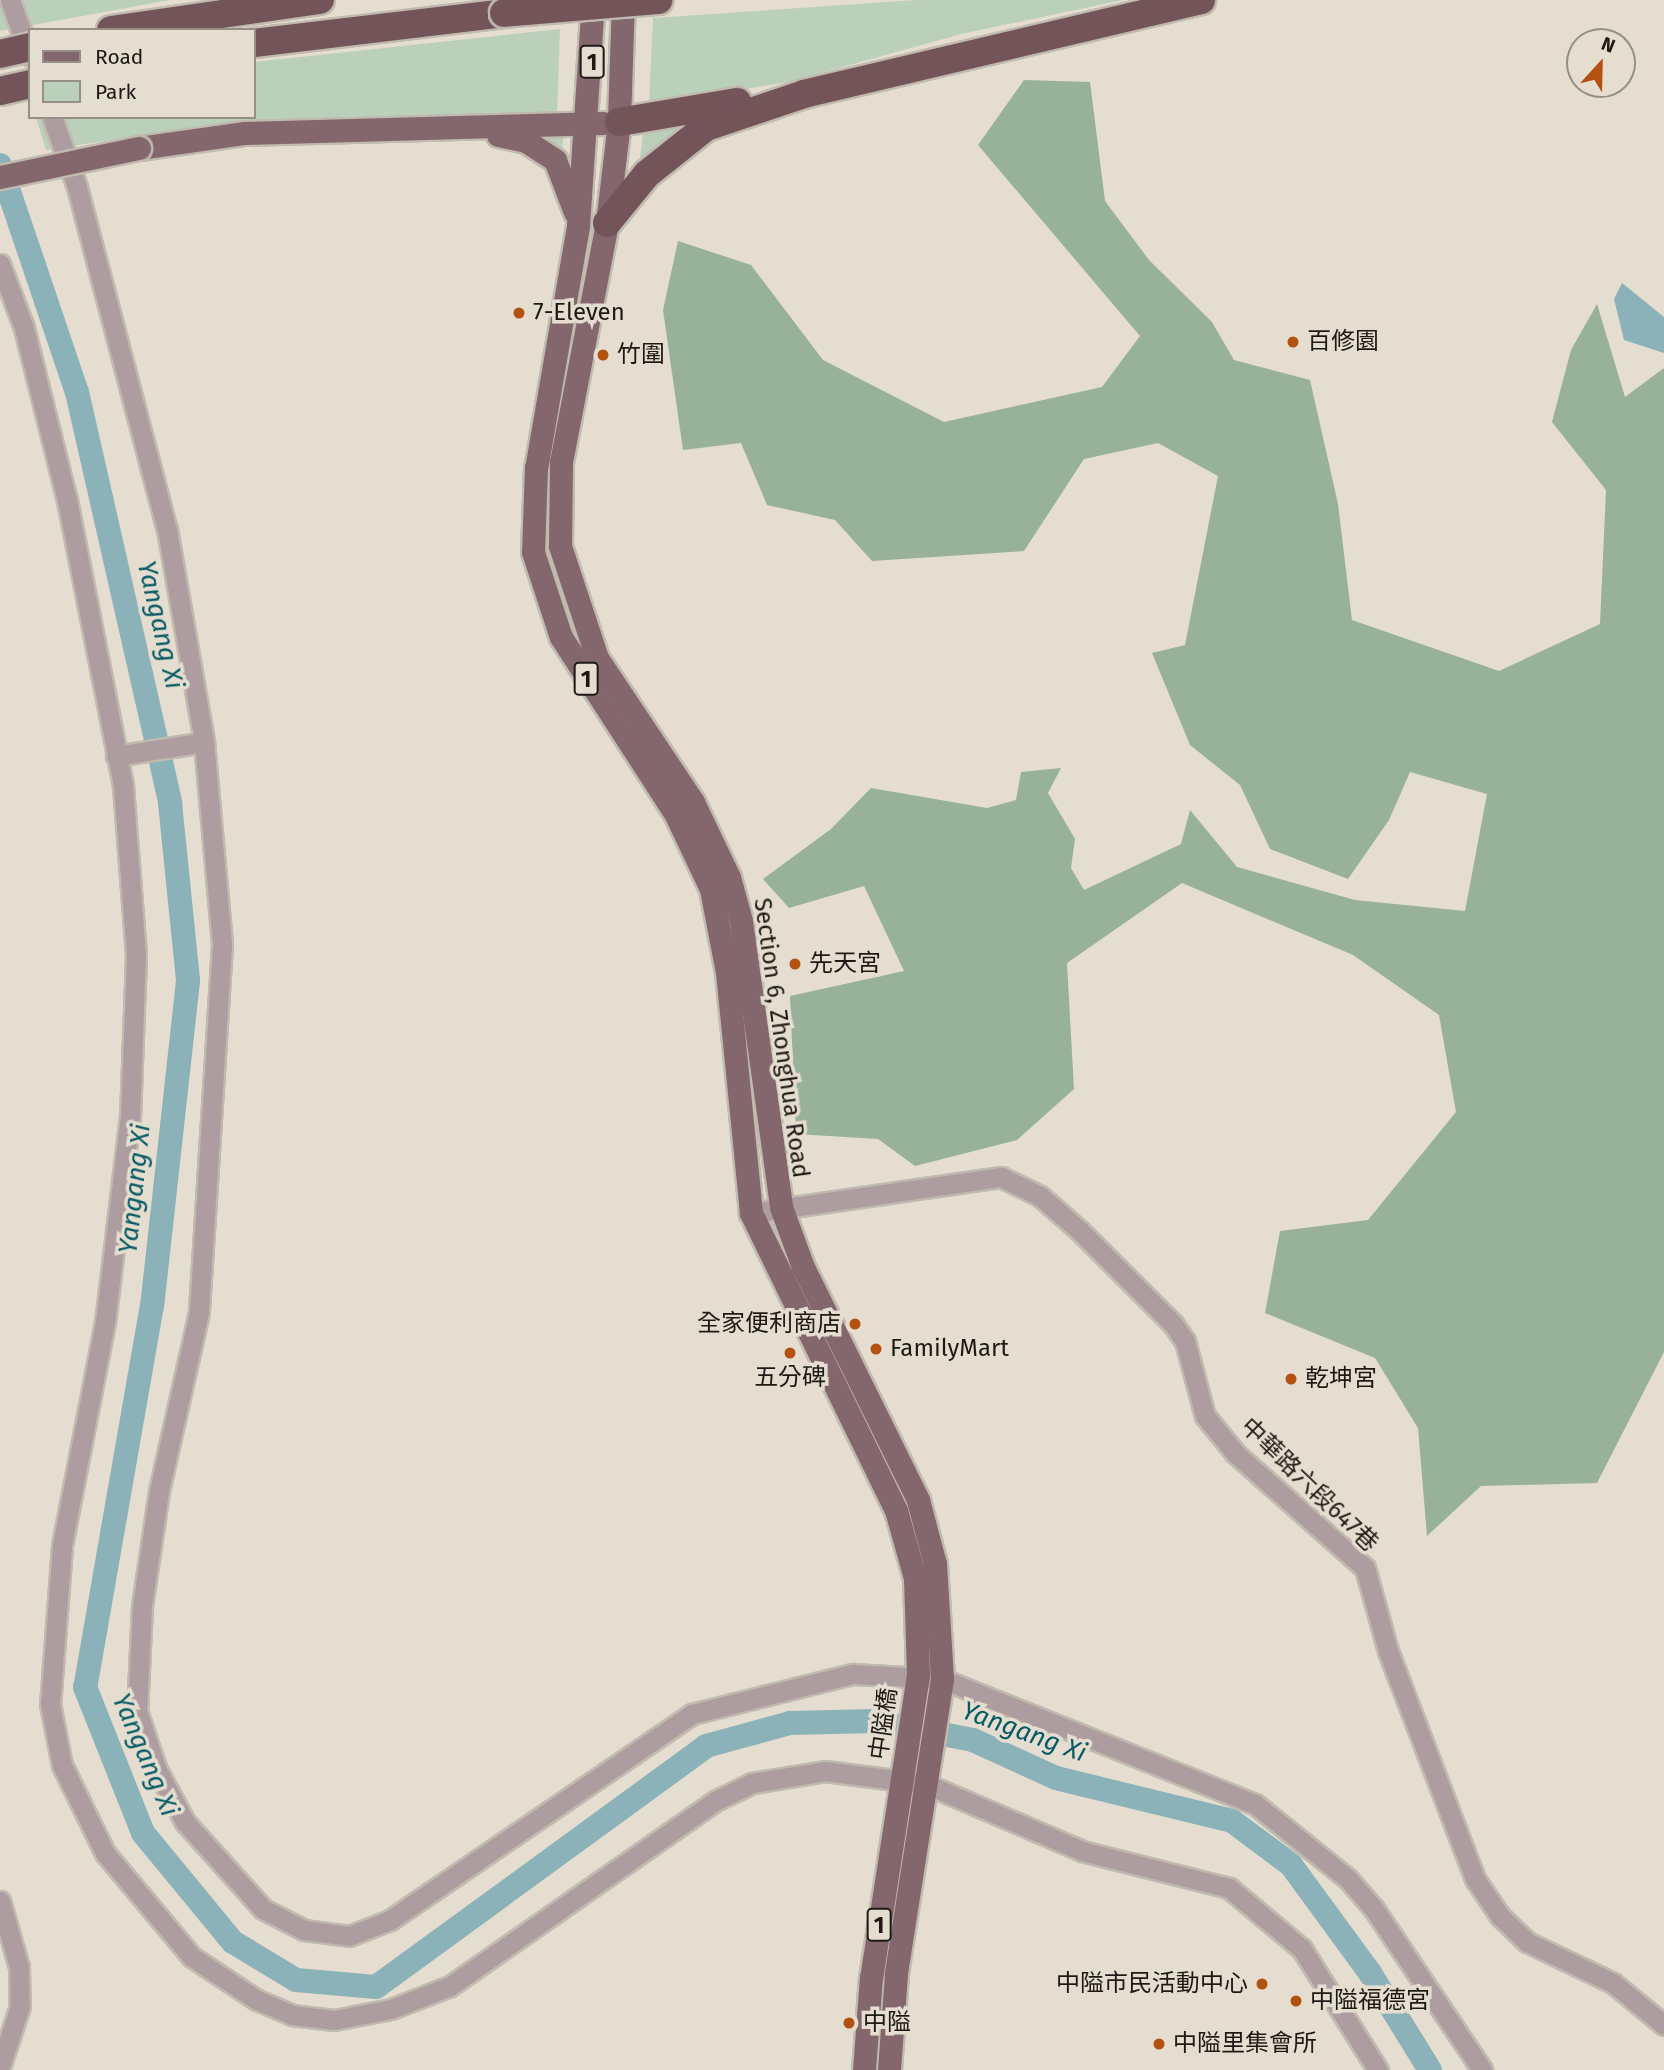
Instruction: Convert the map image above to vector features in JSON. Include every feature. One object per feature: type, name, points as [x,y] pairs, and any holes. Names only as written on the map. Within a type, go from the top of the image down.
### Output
[{"type":"highway","points":[[124,28],[320,0]]},
{"type":"highway","points":[[256,43],[504,13],[658,0]]},
{"type":"highway","points":[[619,122],[804,94],[1201,0]]},
{"type":"highway","points":[[0,54],[28,47]]},
{"type":"highway","points":[[0,91],[28,84]]},
{"type":"highway","points":[[607,223],[647,174],[706,127],[804,94]]},
{"type":"main road","name":"Section 6, Zhonghua Road","points":[[593,0],[589,124],[578,226],[536,468],[534,552],[542,594],[561,637],[676,816],[711,889],[727,972],[751,1213],[896,1510],[915,1578],[918,1675]]},
{"type":"main road","name":"Section 6, Zhonghua Road","points":[[623,0],[619,122],[607,223],[561,463],[560,546],[597,658],[693,802],[729,877],[741,921],[782,1208],[803,1267],[918,1500],[940,1596],[942,1679]]},
{"type":"main road","points":[[0,177],[139,148],[245,133],[619,122]]},
{"type":"main road","points":[[407,128],[526,141],[555,160],[570,189],[578,226]]},
{"type":"main road","name":"中隘橋","points":[[902,1780],[918,1675]]},
{"type":"main road","name":"中隘橋","points":[[926,1784],[942,1679]]},
{"type":"main road","name":"1","points":[[864,2070],[871,1977],[902,1780]]},
{"type":"main road","name":"1","points":[[889,2070],[897,1974],[926,1784]]},
{"type":"street","points":[[10,0],[28,50]]},
{"type":"street","points":[[53,119],[77,187],[167,529],[204,741],[222,945],[199,1312],[159,1491],[142,1606],[137,1711],[157,1770],[185,1822],[263,1909],[304,1930],[349,1936],[390,1920],[692,1714],[853,1674],[918,1675],[942,1679],[1255,1804],[1348,1879],[1374,1909],[1482,2070]]},
{"type":"street","points":[[0,264],[24,328],[67,500],[116,756],[136,955],[130,1116],[105,1322],[62,1546],[50,1704],[62,1765],[105,1853],[192,1957],[257,2000],[292,2015],[334,2020],[391,2009],[450,1986],[715,1801],[752,1783],[825,1771],[926,1784],[1082,1851],[1229,1888],[1302,1949],[1378,2070]]},
{"type":"street","points":[[116,756],[204,741]]},
{"type":"street","name":"中華路六段647巷","points":[[751,1213],[1001,1177],[1031,1190],[1080,1231],[1173,1324],[1185,1341],[1205,1416],[1236,1454],[1365,1569],[1388,1651],[1470,1866],[1500,1916],[1527,1942],[1613,1983],[1664,2025]]},
{"type":"street","points":[[0,1901],[19,1967],[20,2006],[0,2067]]},
{"type":"green space","points":[[0,0],[170,0],[0,31]]},
{"type":"green space","points":[[917,0],[1123,0],[961,34],[789,82],[649,104],[653,18]]},
{"type":"green space","points":[[560,29],[557,115],[213,124],[46,150],[37,119],[256,119],[256,62]]},
{"type":"green space","points":[[1024,80],[1090,82],[1105,201],[1149,260],[1212,322],[1234,360],[1310,380],[1338,504],[1352,620],[1499,671],[1600,624],[1606,490],[1552,422],[1571,350],[1597,304],[1625,397],[1664,368],[1664,1352],[1597,1483],[1481,1486],[1427,1536],[1418,1428],[1375,1358],[1265,1313],[1280,1231],[1368,1220],[1456,1112],[1439,1015],[1353,955],[1182,883],[1067,963],[1074,1089],[1017,1140],[915,1166],[878,1139],[796,1134],[790,996],[904,971],[864,886],[789,908],[763,879],[831,829],[871,788],[987,808],[1016,800],[1021,772],[1061,768],[1048,793],[1075,839],[1071,868],[1084,890],[1181,844],[1190,810],[1237,867],[1355,900],[1465,911],[1487,794],[1410,772],[1389,820],[1348,879],[1270,849],[1240,785],[1190,745],[1152,653],[1185,645],[1218,476],[1158,443],[1084,459],[1024,551],[872,561],[835,520],[767,505],[741,443],[683,450],[663,310],[678,241],[751,265],[823,360],[944,422],[1102,387],[1140,336],[978,145]]},
{"type":"green space","points":[[722,115],[638,175],[644,126]]},
{"type":"green space","points":[[540,134],[563,135],[562,163],[532,138]]},
{"type":"water","points":[[1622,283],[1664,317],[1664,353],[1624,340],[1614,299]]},
{"type":"waterway","name":"Yangang Xi","points":[[0,165],[77,392],[170,803],[188,981],[152,1305],[85,1687],[143,1833],[233,1942],[296,1980],[376,1987],[706,1746],[790,1723],[875,1721],[973,1740],[1056,1778],[1232,1821],[1291,1865],[1370,1973],[1430,2070]]},
{"type":"place","name":"7-Eleven","points":[[519,313]]},
{"type":"place","name":"百修園","points":[[1293,342]]},
{"type":"place","name":"竹圍","points":[[603,355]]},
{"type":"place","name":"先天宮","points":[[795,964]]},
{"type":"place","name":"全家便利商店","points":[[855,1324]]},
{"type":"place","name":"FamilyMart","points":[[876,1349]]},
{"type":"place","name":"五分碑","points":[[790,1353]]},
{"type":"place","name":"乾坤宮","points":[[1291,1379]]},
{"type":"place","name":"中隘市民活動中心","points":[[1262,1984]]},
{"type":"place","name":"中隘福德宮","points":[[1296,2001]]},
{"type":"place","name":"中隘","points":[[849,2023]]},
{"type":"place","name":"中隘里集會所","points":[[1159,2044]]}]
